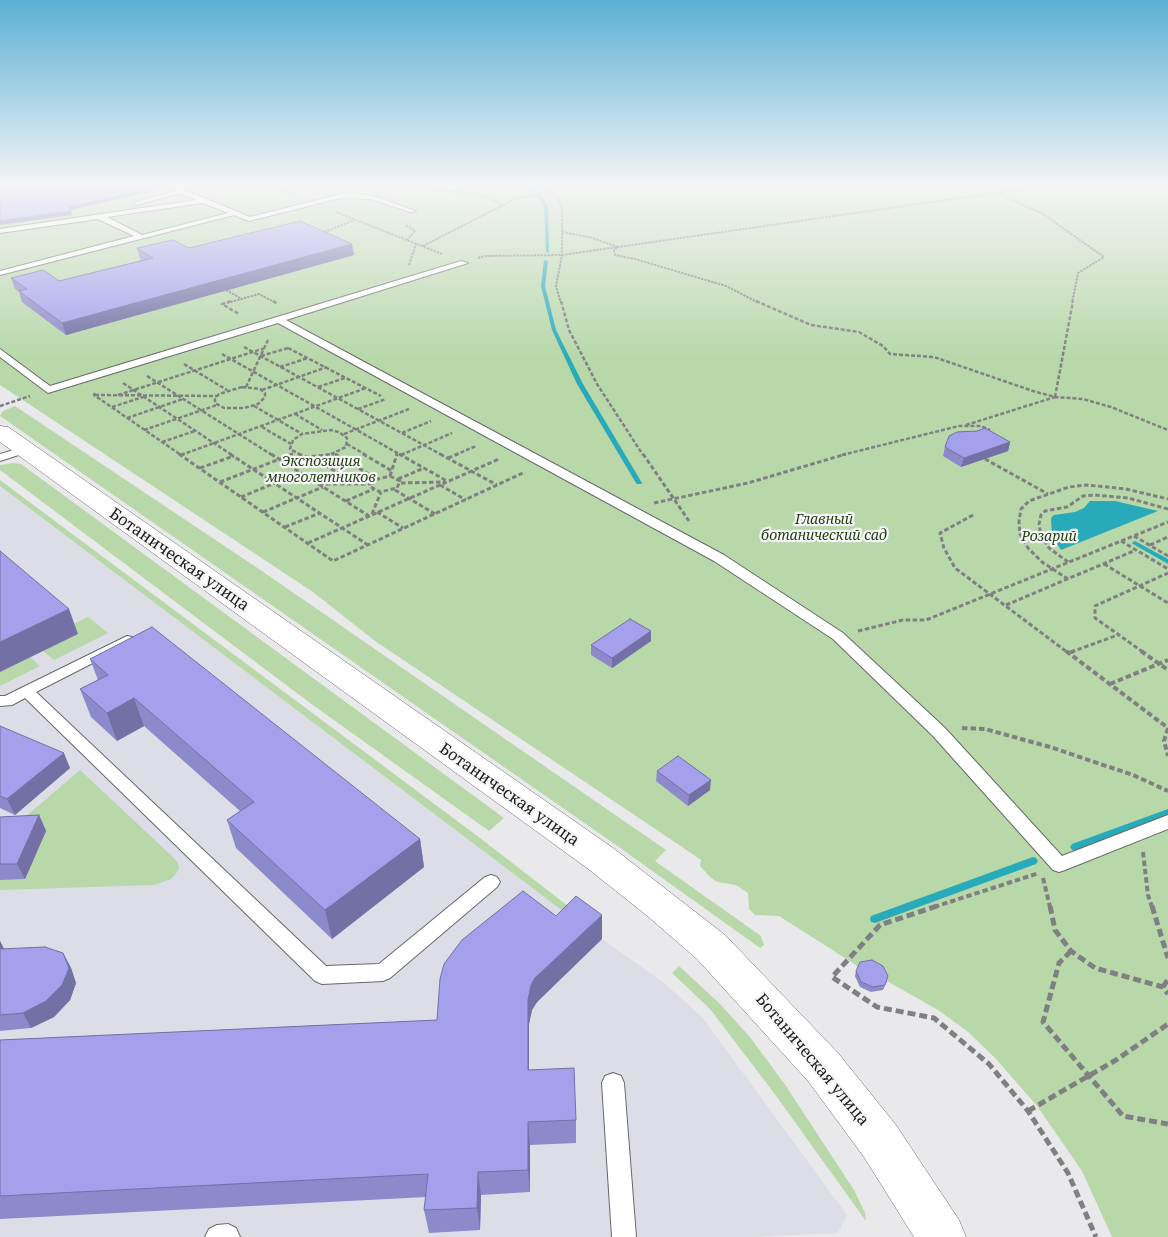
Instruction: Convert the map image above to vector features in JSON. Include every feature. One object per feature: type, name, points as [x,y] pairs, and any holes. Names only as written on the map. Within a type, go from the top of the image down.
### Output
[{"type":"main road","name":"Ботаническая улица","points":[[8,447],[600,858],[711,947],[823,1067],[880,1141],[942,1237]]},
{"type":"lane","points":[[0,273],[122,242]]},
{"type":"lane","points":[[0,352],[48,390],[464,263]]},
{"type":"lane","points":[[0,264],[10,270]]},
{"type":"lane","points":[[278,319],[718,558],[838,636],[939,732],[1059,865],[1168,822]]},
{"type":"lane","points":[[0,701],[7,700],[26,691],[127,640]]},
{"type":"lane","points":[[26,691],[322,975],[382,972],[491,882]]},
{"type":"lane","points":[[613,1082],[624,1237]]},
{"type":"lane","points":[[217,1237],[228,1236]]},
{"type":"path","points":[[409,242],[464,263],[485,256],[562,255],[655,242]]},
{"type":"path","points":[[422,247],[432,242]]},
{"type":"path","points":[[562,242],[562,255],[556,286],[568,330],[597,384],[689,522]]},
{"type":"path","points":[[603,242],[618,247]]},
{"type":"path","points":[[1055,397],[1078,273],[1104,257],[1082,242]]},
{"type":"path","points":[[618,247],[614,250],[615,256],[635,259],[726,286],[765,306],[811,325],[860,332],[883,346],[890,354],[934,357],[1034,392],[1055,397],[1083,399],[1110,407],[1168,430]]},
{"type":"path","points":[[226,290],[241,299]]},
{"type":"path","points":[[257,325],[222,304],[259,294],[296,314]]},
{"type":"path","points":[[246,387],[278,319]]},
{"type":"path","points":[[239,344],[497,486]]},
{"type":"path","points":[[260,356],[295,345]]},
{"type":"path","points":[[115,396],[265,348]]},
{"type":"path","points":[[217,351],[447,482]]},
{"type":"path","points":[[280,367],[315,355]]},
{"type":"path","points":[[182,363],[228,390]]},
{"type":"path","points":[[94,395],[216,396],[228,390],[246,387],[261,390],[334,365]]},
{"type":"path","points":[[143,374],[346,502],[370,515]]},
{"type":"path","points":[[317,387],[352,375]]},
{"type":"path","points":[[119,381],[368,545]]},
{"type":"path","points":[[181,456],[373,386]]},
{"type":"path","points":[[0,406],[48,390]]},
{"type":"path","points":[[94,395],[97,390]]},
{"type":"path","points":[[144,430],[217,405],[233,409],[254,406],[265,397],[264,392],[261,390]]},
{"type":"path","points":[[94,395],[333,561],[526,472]]},
{"type":"path","points":[[111,407],[143,396]]},
{"type":"path","points":[[216,396],[215,401],[217,405]]},
{"type":"path","points":[[629,508],[748,483],[873,446],[963,426],[1055,397]]},
{"type":"path","points":[[127,418],[184,399]]},
{"type":"path","points":[[358,409],[386,399]]},
{"type":"path","points":[[254,406],[302,434]]},
{"type":"path","points":[[290,444],[302,434],[331,430],[344,434],[414,407]]},
{"type":"path","points":[[295,414],[322,430]]},
{"type":"path","points":[[401,433],[436,419]]},
{"type":"path","points":[[262,426],[290,444],[290,449],[295,453],[313,457],[357,484]]},
{"type":"path","points":[[963,426],[982,426],[990,430]]},
{"type":"path","points":[[162,442],[195,431]]},
{"type":"path","points":[[390,476],[399,454],[452,433]]},
{"type":"path","points":[[344,434],[347,438],[347,444]]},
{"type":"path","points":[[313,457],[334,454],[347,444]]},
{"type":"path","points":[[347,444],[392,470]]},
{"type":"path","points":[[447,458],[476,446]]},
{"type":"path","points":[[220,483],[295,453]]},
{"type":"path","points":[[334,454],[377,479]]},
{"type":"path","points":[[200,469],[234,456]]},
{"type":"path","points":[[307,543],[500,458]]},
{"type":"path","points":[[985,459],[1049,494]]},
{"type":"path","points":[[398,479],[424,468]]},
{"type":"path","points":[[318,484],[371,484],[377,479],[390,476],[398,479],[401,483]]},
{"type":"path","points":[[371,484],[374,489],[381,492],[394,489],[400,486],[401,483],[447,482]]},
{"type":"path","points":[[241,497],[275,483]]},
{"type":"path","points":[[440,484],[466,500]]},
{"type":"path","points":[[1068,579],[1052,569],[1028,548],[1020,534],[1019,521],[1021,509],[1029,501],[1068,487],[1087,485],[1126,489],[1168,499]]},
{"type":"path","points":[[262,512],[323,487]]},
{"type":"path","points":[[346,502],[374,489]]},
{"type":"path","points":[[394,489],[435,514]]},
{"type":"path","points":[[370,515],[381,492]]},
{"type":"path","points":[[1068,562],[1049,548],[1041,535],[1039,524],[1041,515],[1045,510],[1067,507],[1076,503],[1083,496],[1095,495],[1128,498],[1168,509]]},
{"type":"path","points":[[378,512],[404,528]]},
{"type":"path","points":[[285,528],[320,513]]},
{"type":"path","points":[[973,515],[940,532],[944,548],[955,568],[1168,728],[1164,742],[1168,756]]},
{"type":"path","points":[[838,636],[903,620],[926,620],[1168,522]]},
{"type":"path","points":[[1133,536],[1168,556]]},
{"type":"path","points":[[1149,545],[1168,537]]},
{"type":"path","points":[[1121,541],[1168,569]]},
{"type":"path","points":[[1006,606],[1136,550]]},
{"type":"path","points":[[1104,564],[1168,603]]},
{"type":"path","points":[[1168,573],[1095,606],[1095,618],[1168,670]]},
{"type":"path","points":[[1069,653],[1118,635]]},
{"type":"path","points":[[1110,684],[1168,660]]},
{"type":"path","points":[[939,732],[958,728],[985,729],[1050,747],[1133,775],[1168,791]]},
{"type":"path","points":[[1140,834],[1148,895],[1168,958]]},
{"type":"path","points":[[1096,1237],[1068,1172],[1028,1111],[989,1064],[934,1018],[877,1007],[832,977],[880,925],[1042,872],[1055,930],[1071,951],[1095,968],[1163,988],[1168,994]]},
{"type":"path","points":[[1071,951],[1059,963],[1043,1022],[1123,1116],[1168,1124]]},
{"type":"path","points":[[1163,988],[1168,979]]},
{"type":"path","points":[[1028,1111],[1116,1060],[1168,1024]]},
{"type":"shaded area","points":[[0,486],[576,921],[663,982],[702,1017],[847,1215],[838,1233],[756,1237],[0,1237]]},
{"type":"green space","name":"Главный ботанический сад","points":[[0,242],[1168,242],[1168,1237],[1112,1237],[1082,1171],[1037,1106],[996,1059],[967,1031],[938,1010],[887,981],[871,992],[860,987],[855,976],[859,967],[779,916],[755,915],[749,909],[748,893],[736,885],[717,882],[700,866],[701,860],[375,641],[313,592],[0,385]]},
{"type":"green space","points":[[15,406],[259,569],[666,850],[655,861],[761,936],[764,945],[760,948],[616,845],[0,416],[3,411]]},
{"type":"green space","points":[[21,464],[504,818],[489,831],[310,703],[0,470],[0,465]]},
{"type":"green space","points":[[0,480],[480,838],[581,916],[576,921],[0,486]]},
{"type":"green space","points":[[88,617],[108,633],[54,660],[43,651],[69,626]]},
{"type":"green space","points":[[30,657],[40,666],[0,686],[0,672]]},
{"type":"green space","points":[[80,770],[174,858],[178,863],[179,869],[175,875],[171,879],[154,885],[0,890],[0,817],[17,824]]},
{"type":"green space","points":[[679,966],[719,1003],[750,1037],[786,1086],[854,1190],[865,1213],[866,1221],[774,1093],[710,1009],[672,973]]},
{"type":"water","points":[[1090,501],[1115,501],[1158,511],[1061,550],[1052,536],[1051,518],[1054,515],[1075,512],[1084,508]]},
{"type":"building","points":[[165,242],[176,242],[189,248],[215,242],[347,242],[352,244],[62,323],[19,291],[27,289],[11,278],[43,270],[59,281],[153,258],[137,248]]},
{"type":"building","points":[[985,428],[1010,442],[964,458],[945,447],[949,436],[957,432],[977,431]]},
{"type":"building","points":[[0,551],[69,609],[0,642]]},
{"type":"building","points":[[630,619],[651,631],[612,658],[591,645]]},
{"type":"building","points":[[152,627],[420,839],[325,910],[227,820],[254,802],[134,698],[107,713],[80,689],[108,675],[90,659]]},
{"type":"building","points":[[0,726],[64,753],[7,799],[0,796]]},
{"type":"building","points":[[678,756],[711,780],[689,795],[657,771]]},
{"type":"building","points":[[39,815],[17,864],[0,864],[0,817]]},
{"type":"building","points":[[523,891],[556,916],[576,896],[602,915],[535,978],[531,985],[528,1000],[528,1070],[574,1068],[576,1120],[528,1122],[528,1170],[478,1172],[477,1208],[424,1210],[428,1174],[0,1196],[0,1040],[437,1020],[440,979],[444,964],[462,940]]},
{"type":"building","points":[[45,947],[63,953],[69,968],[62,985],[46,1001],[23,1013],[0,1015],[0,949]]},
{"type":"building","points":[[872,960],[883,966],[888,976],[885,985],[873,987],[861,982],[856,971],[860,962]]},
{"type":"waterway","points":[[548,242],[548,252]]},
{"type":"waterway","points":[[546,261],[543,286],[554,330],[580,384],[639,483]]},
{"type":"waterway","points":[[1135,543],[1168,562]]},
{"type":"waterway","points":[[1075,847],[1168,813]]},
{"type":"waterway","points":[[875,919],[1033,861]]},
{"type":"park label","name":"Экспозиция многолетников","points":[[321,470]]},
{"type":"park label","name":"Розарий","points":[[1049,537]]}]
